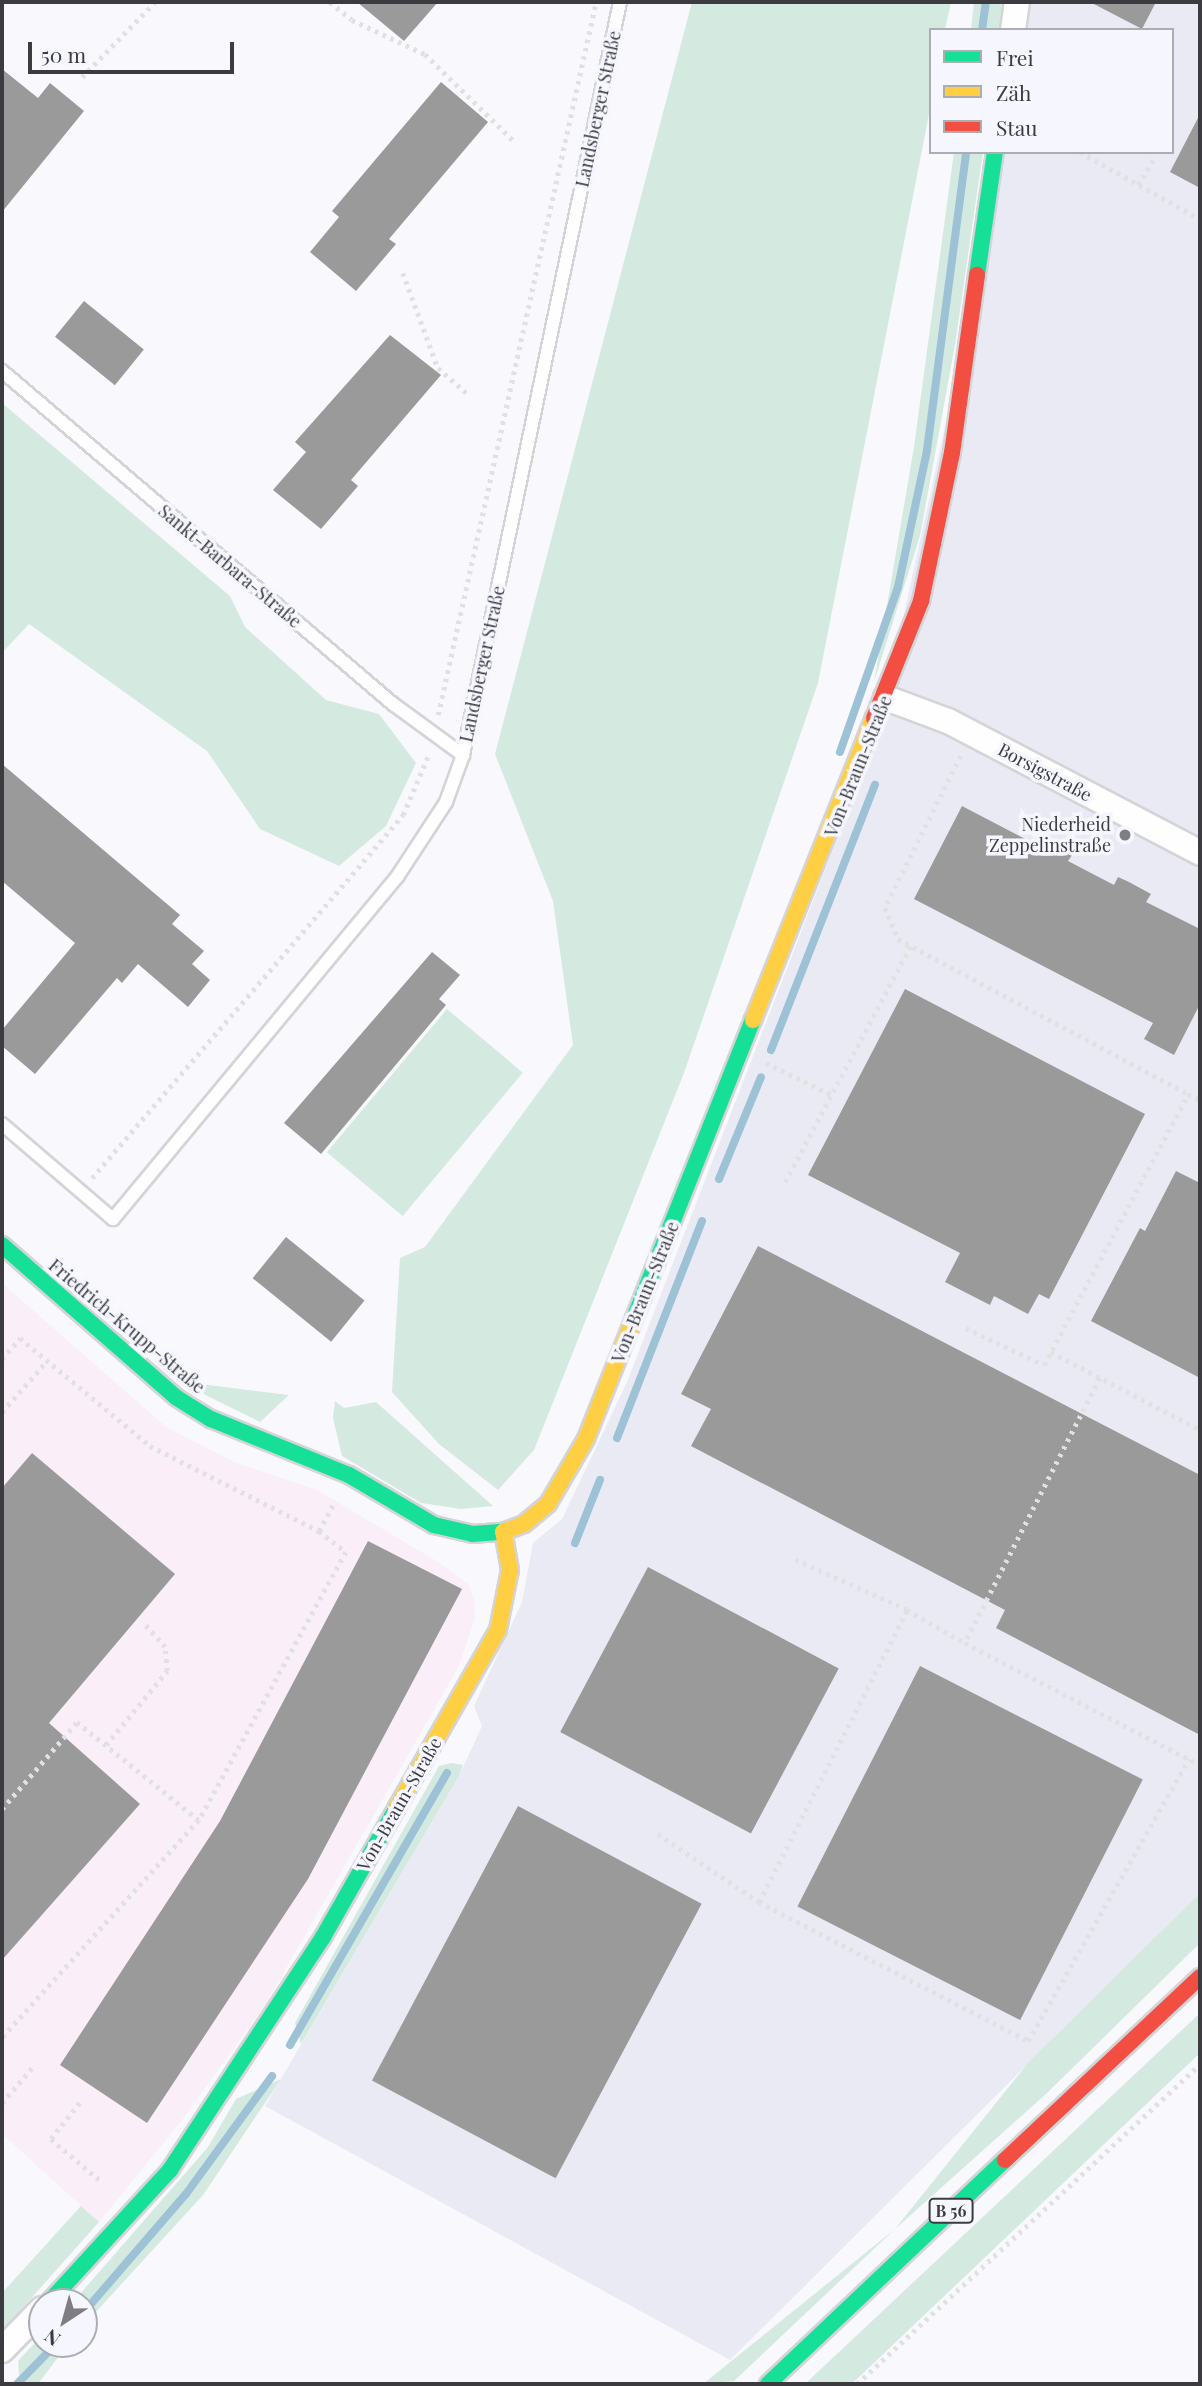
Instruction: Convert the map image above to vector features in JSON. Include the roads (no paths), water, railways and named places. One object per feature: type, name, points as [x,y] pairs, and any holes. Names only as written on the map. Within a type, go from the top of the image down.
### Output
[{"type":"main road","name":"Von-Braun-Straße","points":[[61,2288],[170,2170],[323,1937],[498,1630],[510,1570],[503,1532],[524,1524],[548,1504],[586,1440],[741,1051],[886,698],[921,601],[952,453],[995,154]]},
{"type":"main road","name":"Friedrich-Krupp-Straße","points":[[2,1245],[177,1398],[211,1419],[349,1475],[434,1525],[471,1534],[503,1532]]},
{"type":"main road","name":"B 56","points":[[768,2384],[1200,1977]]},
{"type":"street","points":[[1013,28],[1017,2]]},
{"type":"street","name":"Borsigstraße","points":[[886,698],[973,734],[1200,853]]},
{"type":"street","points":[[2,2350],[28,2323]]},
{"type":"lane","name":"Landsberger Straße","points":[[2,1124],[113,1219],[397,877],[446,802],[463,755],[620,2]]},
{"type":"lane","name":"Sankt-Barbara-Straße","points":[[2,371],[434,734],[463,755]]},
{"type":"waterway","points":[[982,28],[986,2]]},
{"type":"waterway","points":[[840,752],[898,587],[927,450],[966,154]]},
{"type":"waterway","points":[[771,1050],[875,785]]},
{"type":"waterway","points":[[719,1179],[761,1077]]},
{"type":"waterway","points":[[617,1438],[702,1221]]},
{"type":"waterway","points":[[575,1543],[600,1480]]},
{"type":"waterway","points":[[290,2045],[447,1773]]},
{"type":"waterway","points":[[98,2296],[186,2194],[272,2076]]},
{"type":"waterway","points":[[17,2384],[42,2358]]},
{"type":"place","name":"Niederheid Zeppelinstraße","points":[[1125,835]]}]
